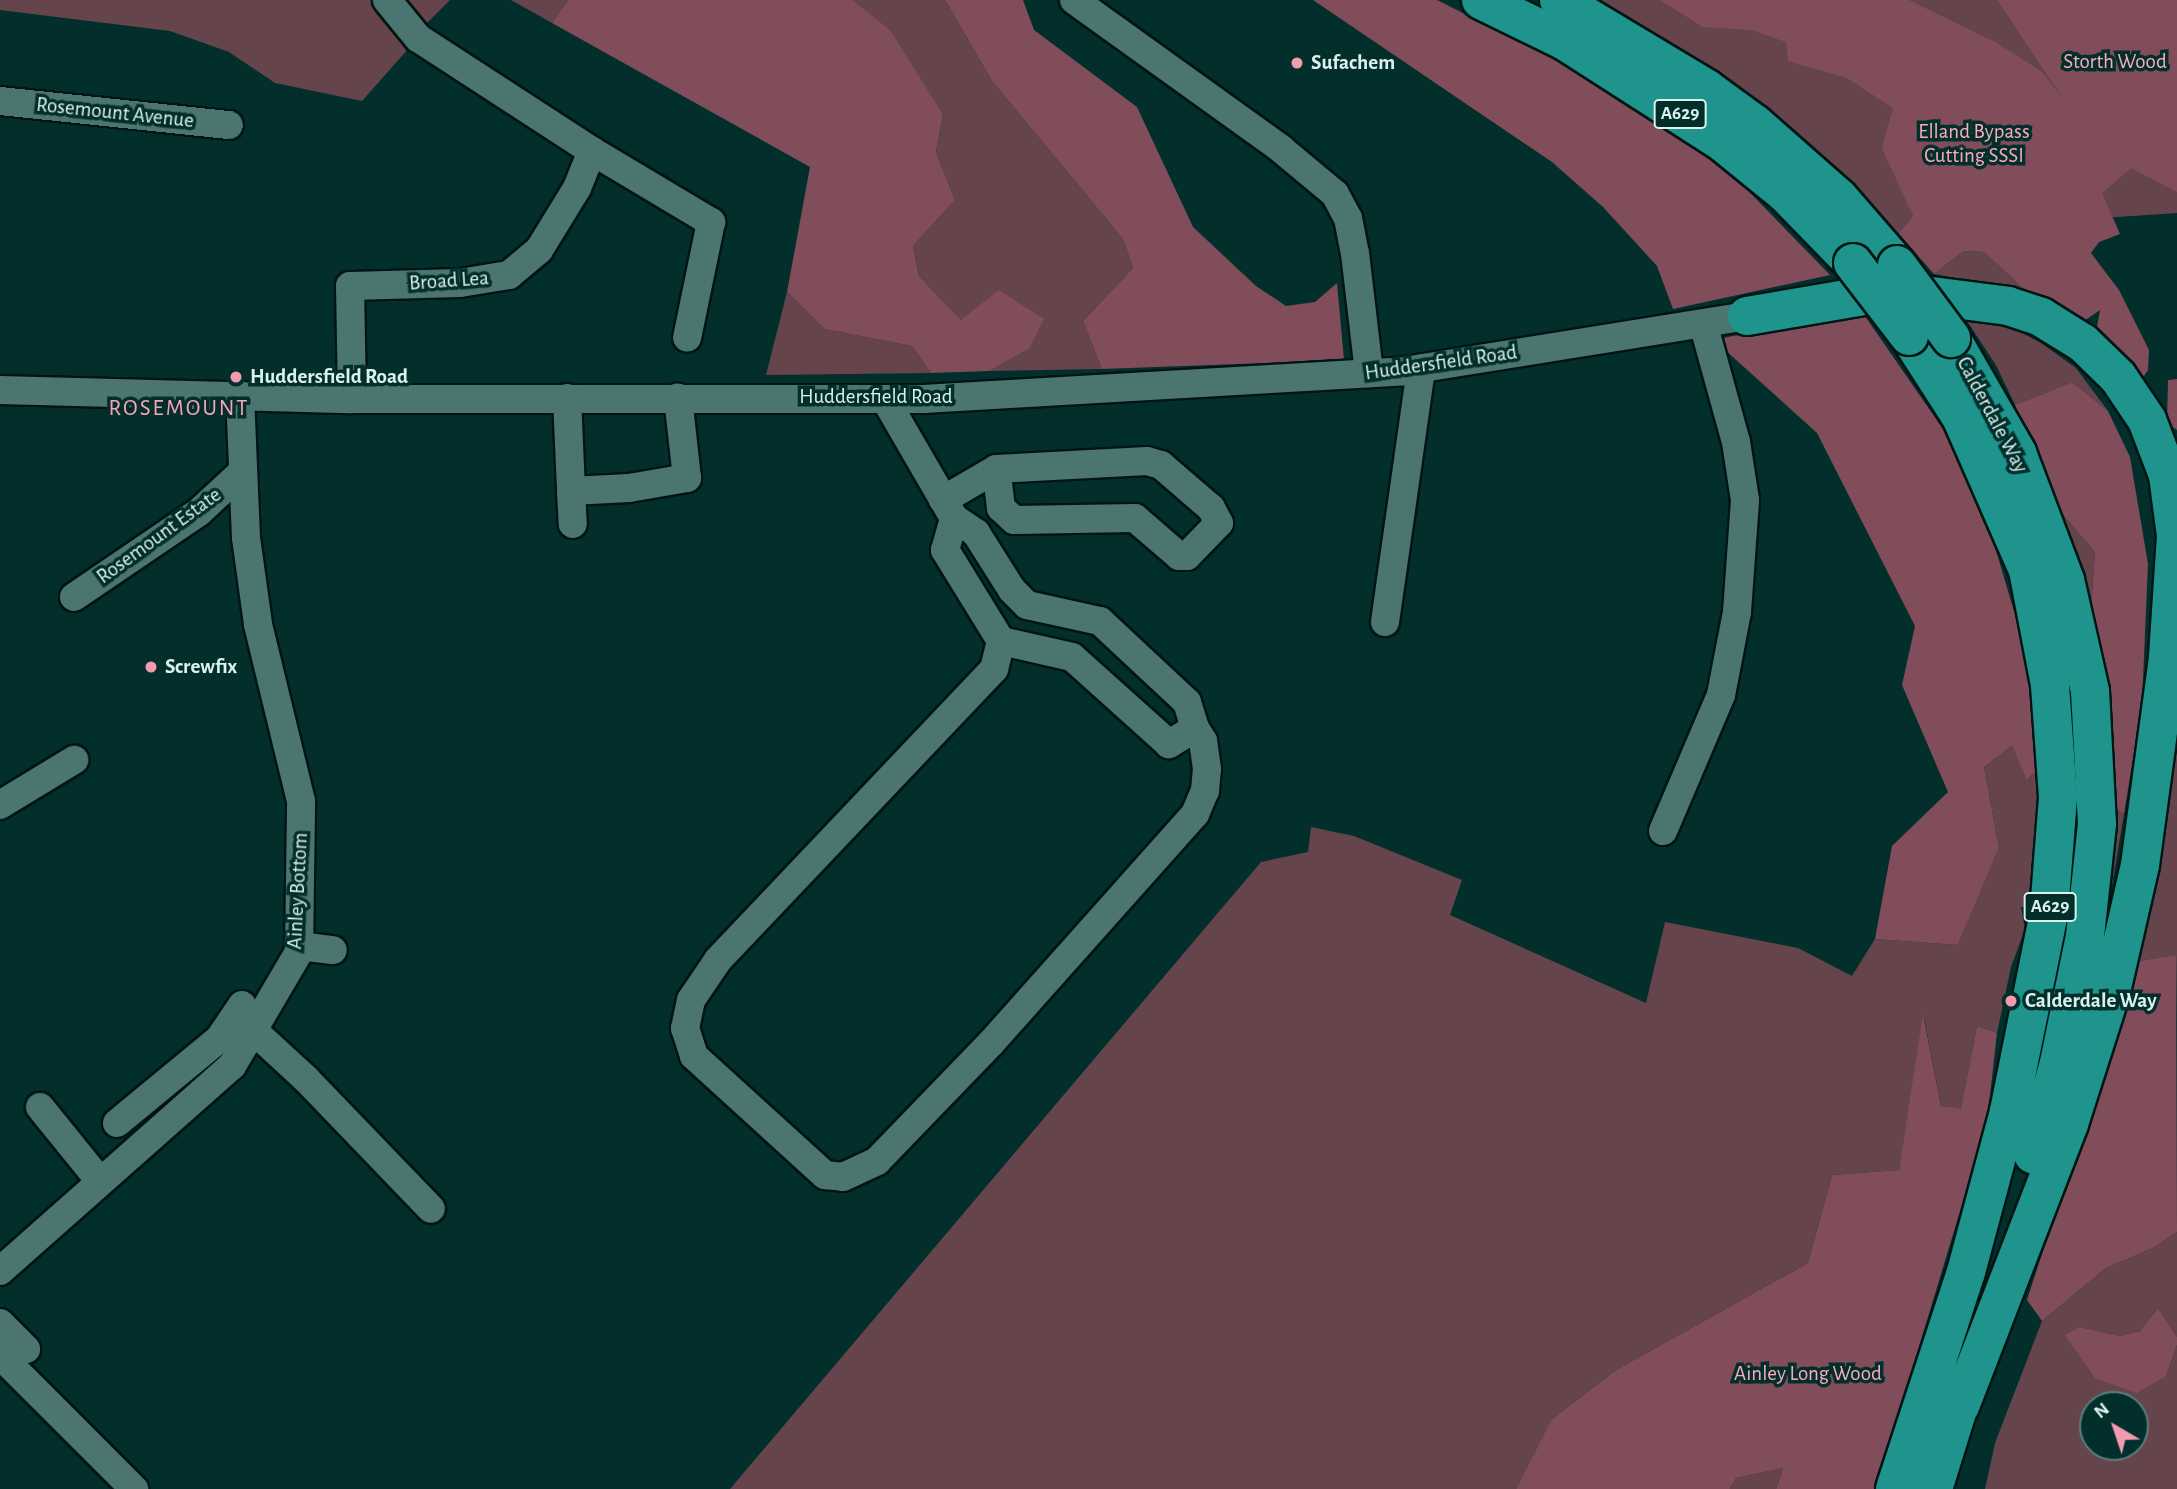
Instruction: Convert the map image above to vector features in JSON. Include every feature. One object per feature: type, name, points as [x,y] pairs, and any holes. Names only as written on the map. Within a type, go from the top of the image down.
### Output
[{"type":"highway","name":"Calderdale Way","points":[[1481,0],[1565,41],[1721,141],[1786,194],[1853,263],[1909,337],[1961,417],[2028,570],[2050,685],[2058,797],[2049,912],[2008,1111],[1966,1272],[1895,1489]]},
{"type":"highway","name":"Calderdale Way","points":[[1559,0],[1707,89],[1755,124],[1839,198],[1897,265],[1951,338],[2017,453],[2065,580],[2090,691],[2096,824],[2085,936],[2059,1063],[1960,1406],[1933,1489]]},
{"type":"highway","points":[[1747,316],[1893,291],[2008,306],[2041,317],[2082,343],[2118,377],[2147,419],[2168,475],[2176,536],[2168,658],[2140,865],[2111,992],[2069,1124],[1960,1406]]},
{"type":"street","points":[[387,0],[418,38],[592,151],[712,222],[687,338]]},
{"type":"street","points":[[1074,0],[1281,149],[1335,194],[1348,218],[1355,253],[1368,373]]},
{"type":"street","name":"Rosemount Avenue","points":[[0,101],[229,125]]},
{"type":"street","name":"Broad Lea","points":[[352,400],[350,286],[460,284],[509,275],[539,250],[577,188],[592,151]]},
{"type":"street","name":"Huddersfield Road","points":[[0,390],[352,400],[885,398],[1421,369],[1747,316]]},
{"type":"street","points":[[1663,831],[1721,695],[1737,611],[1745,500],[1736,442],[1703,323]]},
{"type":"street","points":[[1385,622],[1421,369]]},
{"type":"street","name":"Ainley Bottom","points":[[0,1271],[100,1181],[228,1048],[254,1031],[299,946],[301,801],[258,624],[241,473],[240,395]]},
{"type":"street","points":[[567,398],[573,524]]},
{"type":"street","points":[[571,491],[629,488],[687,478],[678,398]]},
{"type":"street","points":[[885,398],[948,509],[976,533],[1012,590],[1027,605],[1100,621],[1187,702],[1195,728],[1203,741],[1207,769],[1205,791],[1195,814],[991,1044],[877,1161],[843,1178],[825,1175],[694,1056],[685,1028],[691,1000],[718,960],[994,669],[1001,641],[945,550],[948,509],[996,469],[1147,460],[1161,465],[1211,508],[1219,523],[1187,556],[1180,556],[1135,518],[1014,520],[1001,508],[996,469]]},
{"type":"street","name":"Rosemount Estate","points":[[74,597],[198,512],[241,473]]},
{"type":"street","points":[[1001,641],[1072,657],[1169,744],[1183,739],[1195,728]]},
{"type":"street","points":[[0,805],[74,760]]},
{"type":"street","points":[[299,946],[333,950]]},
{"type":"street","points":[[117,1123],[228,1048],[242,1005]]},
{"type":"street","points":[[254,1031],[306,1079],[431,1209]]},
{"type":"street","points":[[40,1107],[100,1181]]},
{"type":"street","points":[[8,1344],[134,1489]]},
{"type":"green space","points":[[0,0],[377,0],[408,49],[362,101],[275,83],[229,52],[170,31],[0,10]]},
{"type":"green space","points":[[397,0],[450,0],[421,29]]},
{"type":"green space","points":[[511,0],[568,0],[552,23]]},
{"type":"green space","points":[[568,0],[852,0],[890,30],[943,115],[936,152],[955,200],[913,246],[919,276],[961,320],[999,290],[1044,319],[1029,349],[989,371],[931,373],[912,346],[824,329],[787,292],[810,167],[552,23]]},
{"type":"green space","points":[[852,0],[945,0],[992,81],[1123,239],[1133,268],[1083,321],[1102,369],[989,371],[1029,349],[961,320],[919,276],[913,246],[955,200],[936,152],[943,115]]},
{"type":"green space","points":[[945,0],[1023,0],[1034,30],[1137,107],[1193,227],[1256,286],[1286,306],[1315,302],[1337,283],[1344,360],[1102,369],[1083,321],[1133,268],[1123,239],[992,81]]},
{"type":"green space","points":[[1313,0],[1437,0],[1596,80],[1727,169],[1830,275],[1673,309],[1657,266],[1603,207],[1552,162]]},
{"type":"green space","name":"Elland Bypass Cutting SSSI","points":[[1575,0],[1894,0],[1992,40],[1910,0],[1997,0],[2043,67],[2177,58],[2177,213],[2087,219],[1909,206],[1913,216],[1898,233],[1860,192],[1852,196]]},
{"type":"green space","name":"Elland Bypass Cutting SSSI","points":[[1660,0],[1910,0],[1992,40],[2041,71],[2062,97],[1997,0],[2177,0],[2177,192],[2131,168],[2102,193],[2120,234],[2099,242],[2091,253],[2119,290],[2149,350],[2148,370],[2140,382],[2095,339],[2100,310],[2078,325],[2025,290],[1984,252],[1964,251],[1934,274],[1898,233],[1913,216],[1882,148],[1893,108],[1847,78],[1788,61],[1786,42],[1752,30],[1703,27]]},
{"type":"green space","points":[[1964,251],[1984,252],[2025,290],[2057,311],[2005,288],[1934,274]]},
{"type":"green space","points":[[787,292],[824,329],[912,346],[931,373],[766,375]]},
{"type":"green space","points":[[1860,309],[1961,455],[1995,547],[2024,645],[2042,764],[2027,780],[2012,746],[1984,767],[1999,848],[1958,945],[1875,939],[1892,846],[1948,792],[1902,685],[1915,626],[1817,433],[1714,340]]},
{"type":"green space","points":[[1961,312],[2001,322],[2041,343],[2076,368],[2108,411],[2072,382],[2015,405],[1996,365]]},
{"type":"green space","points":[[2177,379],[2177,430],[2167,423],[2168,380]]},
{"type":"green space","points":[[2072,382],[2108,411],[2130,457],[2148,564],[2142,703],[2124,814],[2104,802],[2089,633],[2095,552],[2044,493],[2015,405]]},
{"type":"green space","points":[[2044,493],[2095,552],[2089,633]]},
{"type":"green space","points":[[2177,711],[2177,1025],[2176,955],[2126,963]]},
{"type":"green space","points":[[2012,746],[2028,779],[2042,764],[2037,907],[2021,907],[2025,929],[2011,967],[1997,1033],[1977,1026],[1961,1110],[1941,1106],[1924,1017],[1899,1170],[1832,1175],[1808,1263],[1616,1370],[1551,1420],[1516,1489],[730,1489],[1261,862],[1308,852],[1311,827],[1354,836],[1462,880],[1450,915],[1646,1003],[1665,922],[1798,948],[1852,976],[1875,939],[1958,945],[1999,848],[1984,767]]},
{"type":"green space","points":[[2104,802],[2124,814],[2105,926]]},
{"type":"green space","points":[[2176,955],[2177,1232],[2153,1248],[2106,1268],[2042,1321],[2027,1300],[2082,1131],[2126,963]]},
{"type":"green space","name":"Ainley Long Wood","points":[[1923,1014],[1941,1106],[1961,1109],[1977,1026],[1997,1033],[1987,1122],[1876,1489],[1776,1489],[1783,1468],[1736,1478],[1730,1489],[1516,1489],[1551,1420],[1616,1370],[1808,1263],[1832,1175],[1899,1170]]},
{"type":"green space","points":[[2177,1232],[2177,1337],[2158,1308],[2140,1331],[2120,1336],[2080,1327],[2166,1376],[2177,1345],[2177,1489],[1985,1489],[1995,1443],[2042,1321],[2106,1268],[2153,1248]]},
{"type":"green space","points":[[2158,1308],[2177,1337],[2177,1345],[2166,1376],[2140,1391],[2131,1391],[2095,1378],[2065,1335],[2080,1327],[2120,1336],[2140,1331]]},
{"type":"green space","points":[[1783,1468],[1776,1489],[1730,1489],[1736,1478]]},
{"type":"place","name":"Sufachem","points":[[1297,63]]},
{"type":"place","name":"Huddersfield Road","points":[[236,377]]},
{"type":"place","name":"Screwfix","points":[[151,667]]},
{"type":"place","name":"Calderdale Way","points":[[2011,1001]]},
{"type":"district","name":"ROSEMOUNT","points":[[179,409]]},
{"type":"park label","name":"Storth Wood","points":[[2115,62]]}]
